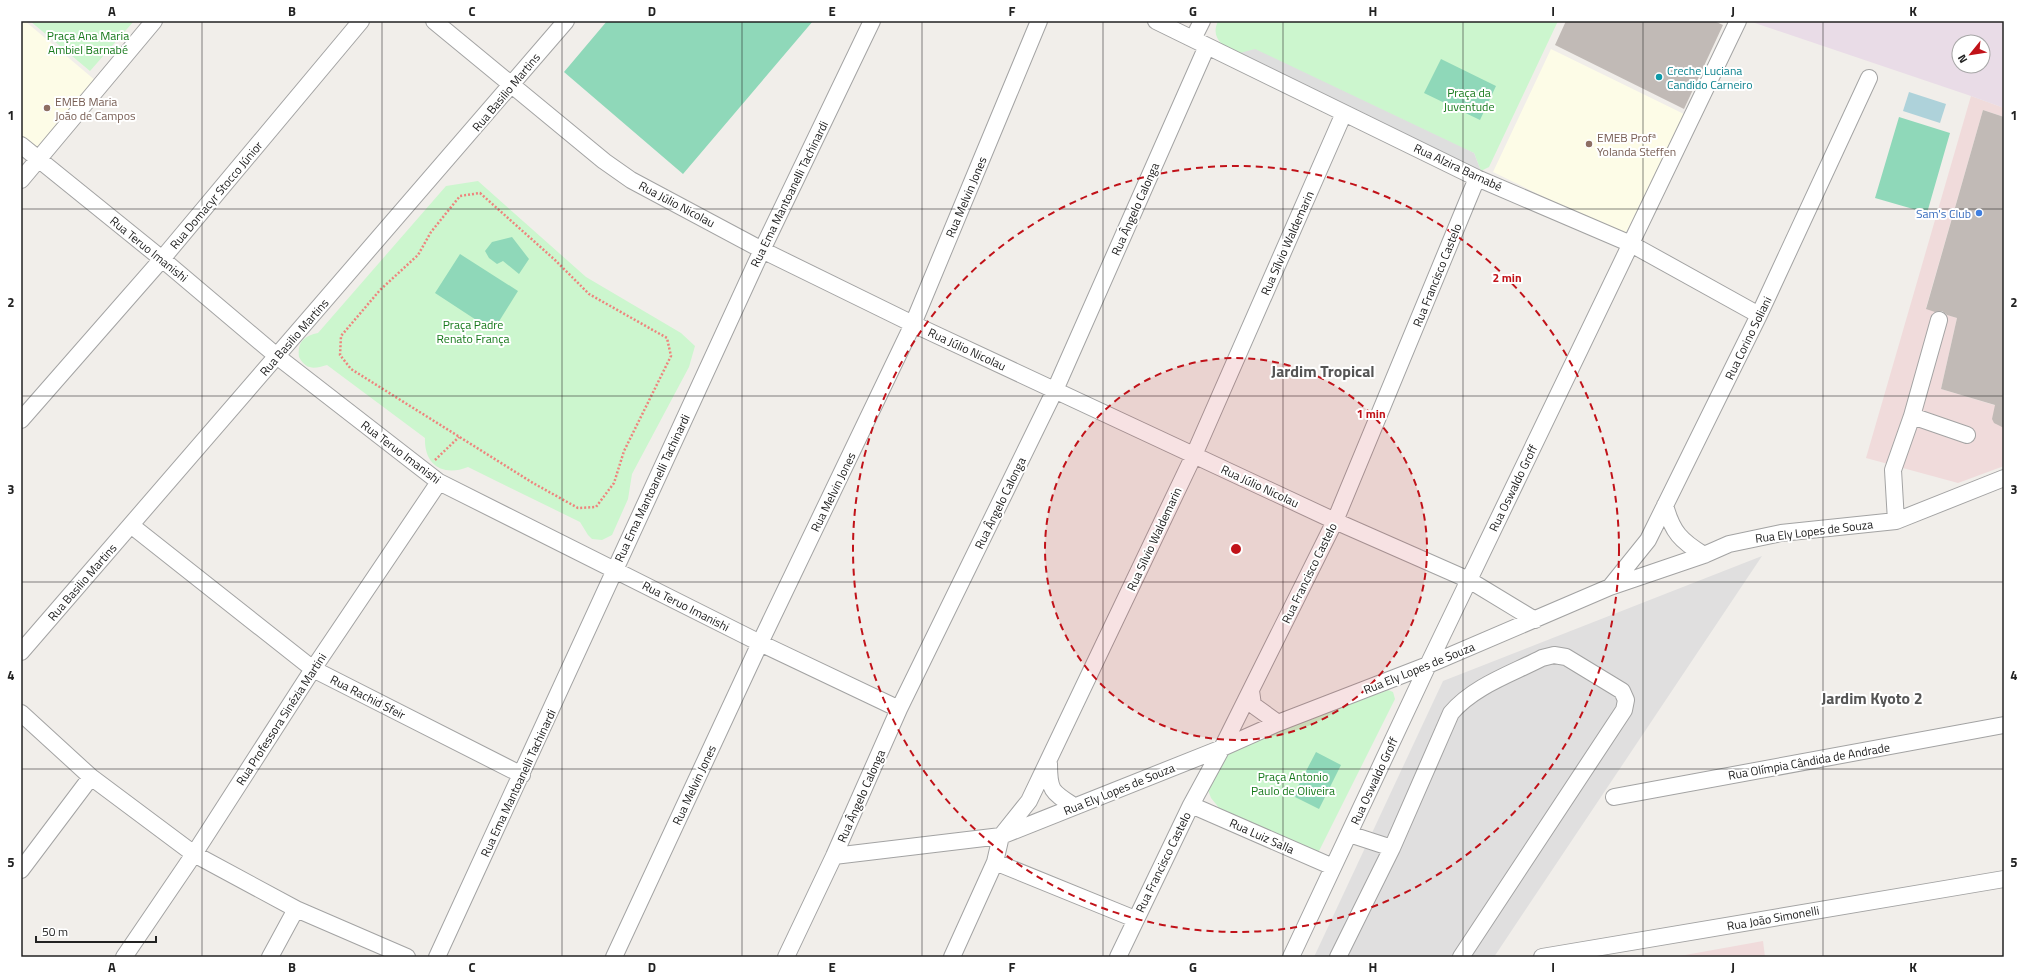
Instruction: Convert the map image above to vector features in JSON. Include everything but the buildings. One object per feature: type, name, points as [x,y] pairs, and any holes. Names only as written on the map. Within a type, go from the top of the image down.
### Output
[{"type":"street","points":[[21,180],[154,21]]},
{"type":"street","name":"Rua Domacyr Stocco Júnior","points":[[21,420],[162,259],[361,21]]},
{"type":"street","name":"Rua Júlio Nicolau","points":[[434,21],[511,86],[604,161],[631,180],[762,250],[913,324],[1335,521],[1470,580],[1535,620]]},
{"type":"street","name":"Rua Basilio Martins","points":[[21,652],[132,526],[566,21]]},
{"type":"street","name":"Rua Ema Mantoanelli Tachinardi","points":[[438,957],[614,570],[762,250],[872,21]]},
{"type":"street","name":"Rua Melvin Jones","points":[[614,957],[760,643],[913,324],[1039,21]]},
{"type":"street","name":"Rua Alzira Barnabé","points":[[1156,21],[1477,178],[1631,244],[1759,315]]},
{"type":"street","name":"Rua Ângelo Calonga","points":[[786,957],[834,856],[899,709],[1055,390],[1200,43],[1202,21]]},
{"type":"street","name":"Rua Oswaldo Groff","points":[[1291,957],[1428,665],[1738,21]]},
{"type":"street","name":"Rua Corino Soliani","points":[[1610,587],[1634,560],[1648,540],[1759,315],[1869,78]]},
{"type":"street","name":"Rua Sílvio Waldemarin","points":[[952,957],[995,862],[1002,836],[1029,801],[1194,455],[1344,113]]},
{"type":"street","name":"Rua Teruo Imanishi","points":[[21,144],[278,356],[439,482],[760,643],[899,709]]},
{"type":"street","name":"Rua Francisco Castelo","points":[[1118,957],[1191,804],[1222,748],[1335,521],[1477,178]]},
{"type":"street","points":[[1896,521],[1893,470],[1912,416],[1939,320]]},
{"type":"street","points":[[1912,416],[1967,435]]},
{"type":"street","name":"Rua Ely Lopes de Souza","points":[[834,856],[1002,836],[1222,748],[1278,723],[1428,665],[1610,587],[1704,555],[1729,544],[1782,533],[1896,521],[2004,478]]},
{"type":"street","name":"Rua Professora Sinézia Martini","points":[[124,957],[194,854],[313,669],[439,482]]},
{"type":"street","points":[[1665,505],[1670,523],[1678,535],[1689,545],[1704,555]]},
{"type":"street","name":"Rua Rachid Sfeir","points":[[132,526],[313,669],[522,775]]},
{"type":"street","points":[[1338,957],[1392,848],[1451,713],[1473,692],[1542,658],[1554,655],[1566,657],[1622,691],[1626,700],[1624,710],[1461,957]]},
{"type":"street","points":[[1251,691],[1253,705],[1278,723]]},
{"type":"street","points":[[21,713],[91,777],[194,854],[296,909],[407,957]]},
{"type":"street","name":"Rua Olímpia Cândida de Andrade","points":[[1614,797],[2004,725]]},
{"type":"street","points":[[1049,760],[1049,783],[1058,796],[1074,806]]},
{"type":"street","points":[[21,870],[91,777]]},
{"type":"street","name":"Rua Luiz Salla","points":[[1191,804],[1333,867]]},
{"type":"street","points":[[1349,834],[1392,848]]},
{"type":"street","points":[[995,862],[1135,919]]},
{"type":"street","name":"Rua João Simonelli","points":[[1542,957],[2004,879]]},
{"type":"street","points":[[270,957],[296,909]]},
{"type":"path","points":[[480,193],[555,260],[589,294],[667,338],[671,356],[624,451],[614,483],[596,507],[578,508],[533,483],[459,437],[351,369],[340,354],[341,336],[380,290],[418,256],[431,232],[460,196],[480,193]]},
{"type":"path","points":[[439,482],[435,460],[459,437]]},
{"type":"shaded area","name":"EMEB Maria João de Campos","points":[[21,21],[25,21],[96,81],[38,150],[21,136]]},
{"type":"shaded area","points":[[1749,21],[2004,21],[2004,108],[1971,96]]},
{"type":"shaded area","points":[[1255,49],[1474,153],[1481,171],[1236,54]]},
{"type":"shaded area","name":"EMEB Profª Yolanda Steffen","points":[[1551,49],[1686,115],[1624,236],[1493,172]]},
{"type":"shaded area","points":[[1971,96],[2004,108],[2004,117],[1983,110],[1926,308],[1957,318],[1941,389],[2004,408],[2004,466],[1958,483],[1866,458]]},
{"type":"shaded area","points":[[1762,556],[1494,957],[1314,957],[1443,681]]},
{"type":"shaded area","points":[[1763,941],[1765,957],[1674,957]]},
{"type":"green space","name":"Praça Ana Maria Ambiel Barnabé","points":[[30,21],[134,21],[90,71]]},
{"type":"green space","points":[[607,21],[813,21],[683,174],[564,72]]},
{"type":"green space","name":"Praça da Juventude","points":[[1218,21],[1558,21],[1489,167],[1481,171],[1474,153],[1236,54],[1222,45],[1219,41],[1216,32]]},
{"type":"green space","points":[[1441,59],[1496,86],[1480,120],[1424,93]]},
{"type":"green space","points":[[1899,117],[1950,133],[1927,213],[1875,198]]},
{"type":"green space","name":"Praça Padre Renato França","points":[[478,181],[586,277],[681,333],[695,346],[689,367],[632,474],[628,499],[612,535],[602,540],[592,539],[580,522],[468,467],[459,470],[451,470],[443,469],[437,466],[432,462],[428,455],[425,438],[327,365],[314,368],[304,364],[299,357],[299,347],[302,340],[318,333],[446,186]]},
{"type":"green space","points":[[512,237],[529,259],[519,274],[503,261],[497,264],[489,258],[485,251],[492,242]]},
{"type":"green space","points":[[460,254],[518,291],[493,331],[435,293]]},
{"type":"green space","name":"Praça Antonio Paulo de Oliveira","points":[[1388,690],[1393,692],[1395,699],[1318,853],[1220,809],[1211,798],[1208,790],[1226,751]]},
{"type":"green space","points":[[1316,752],[1341,765],[1319,809],[1293,796]]},
{"type":"water","points":[[1909,92],[1946,104],[1940,123],[1903,111]]},
{"type":"place","name":"Creche Luciana Candido Carneiro","points":[[1659,77]]},
{"type":"place","name":"EMEB Maria João de Campos","points":[[47,108]]},
{"type":"place","name":"EMEB Profª Yolanda Steffen","points":[[1589,144]]},
{"type":"place","name":"Sam's Club","points":[[1979,213]]},
{"type":"district","name":"Jardim Tropical","points":[[1323,371]]},
{"type":"district","name":"Jardim Kyoto 2","points":[[1872,698]]}]
